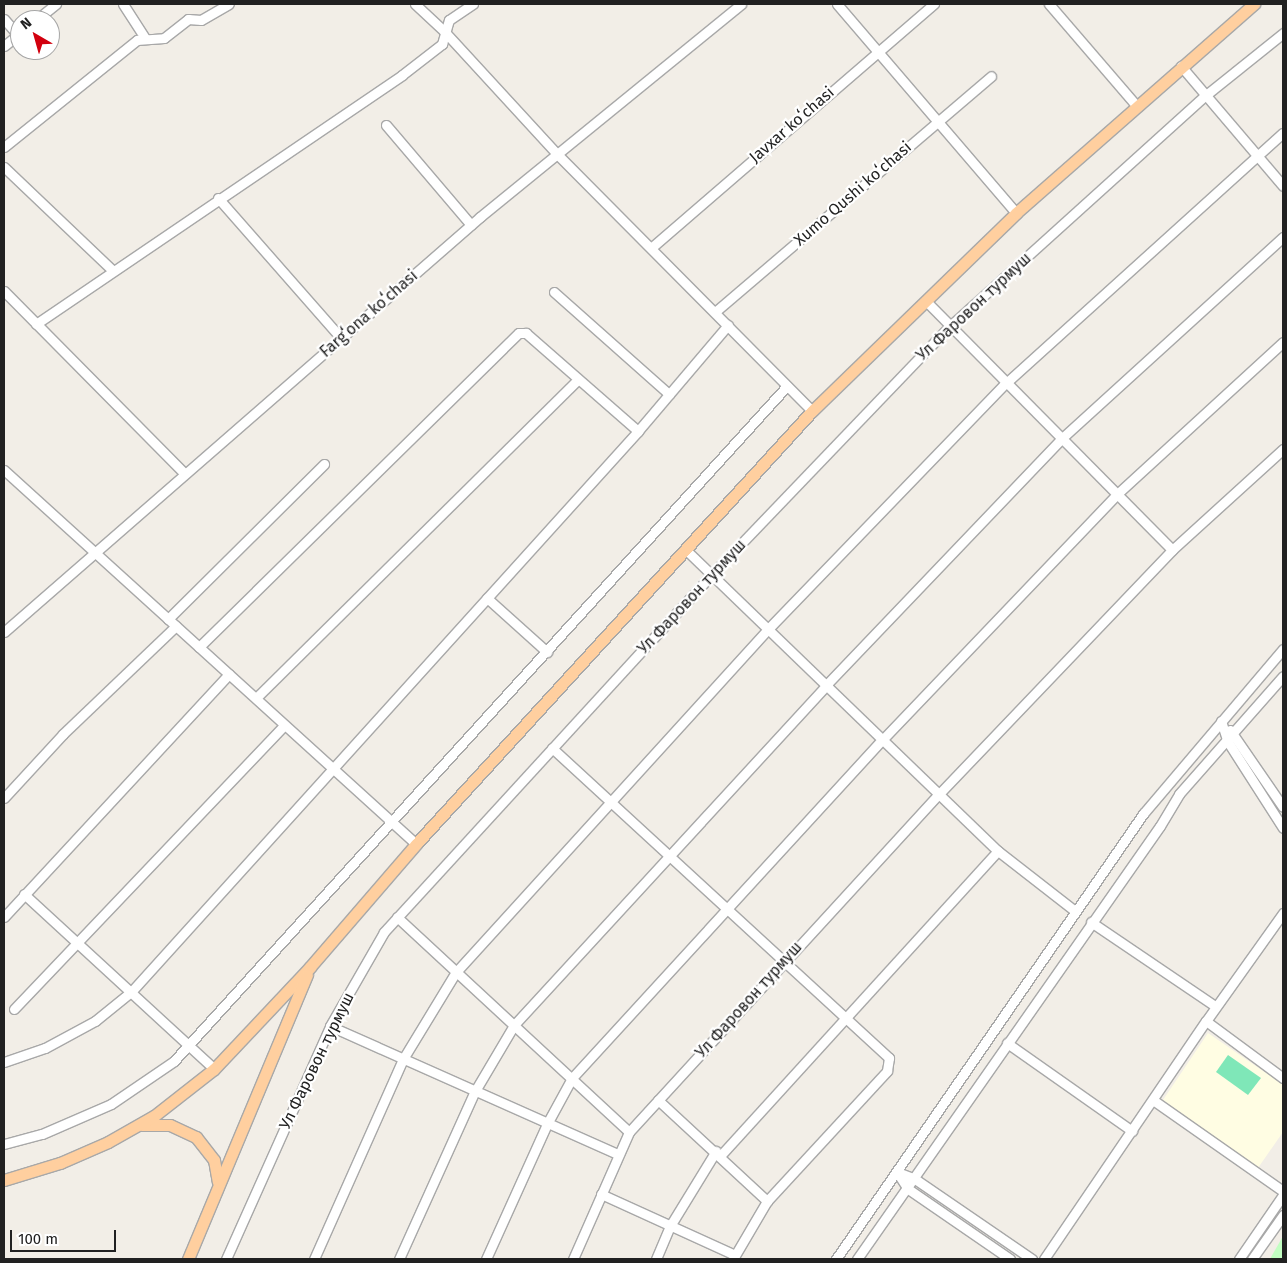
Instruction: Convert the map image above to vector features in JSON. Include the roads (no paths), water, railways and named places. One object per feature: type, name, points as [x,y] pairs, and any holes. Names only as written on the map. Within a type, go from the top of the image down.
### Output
[{"type":"main road","points":[[131,1130],[174,1102],[214,1069],[310,967],[416,844],[812,411],[1016,213],[1136,105],[1254,4]]},
{"type":"main road","points":[[188,1259],[310,967]]},
{"type":"main road","points":[[4,1180],[60,1163],[147,1124],[162,1124],[191,1133],[214,1160],[218,1186]]},
{"type":"street","points":[[123,4],[145,38]]},
{"type":"street","points":[[4,147],[127,46],[145,38],[164,38],[188,19],[201,20],[229,4]]},
{"type":"street","points":[[414,4],[444,31],[558,154],[812,411]]},
{"type":"street","points":[[36,324],[112,270],[410,69],[442,44],[444,31],[449,20],[473,4]]},
{"type":"street","name":"Fargʻona koʻchasi","points":[[4,632],[92,552],[471,225],[741,4]]},
{"type":"street","points":[[837,4],[1016,213]]},
{"type":"street","name":"Javxar koʻchasi","points":[[651,248],[934,4]]},
{"type":"street","points":[[1049,4],[1136,105]]},
{"type":"street","name":"Ул Фаровон турмуш","points":[[226,1259],[330,1026],[384,932],[712,574],[950,326],[1206,95],[1283,33]]},
{"type":"street","points":[[1181,66],[1283,186]]},
{"type":"street","name":"Xumo Qushi koʻchasi","points":[[715,312],[991,76]]},
{"type":"street","points":[[386,125],[471,225]]},
{"type":"street","points":[[314,1259],[403,1058],[456,972],[769,628],[1006,383],[1256,154],[1283,133]]},
{"type":"street","points":[[4,166],[112,270]]},
{"type":"street","points":[[218,198],[341,338]]},
{"type":"street","points":[[399,1259],[475,1090],[514,1025],[828,683],[1061,439],[1283,237]]},
{"type":"street","points":[[4,291],[184,473]]},
{"type":"street","points":[[554,292],[669,394]]},
{"type":"street","points":[[926,301],[1172,550]]},
{"type":"street","points":[[4,1062],[45,1048],[88,1025],[131,992],[638,431],[728,325]]},
{"type":"street","points":[[199,647],[519,333],[526,333],[638,431]]},
{"type":"street","points":[[486,1259],[548,1122],[572,1078],[884,738],[1116,495],[1283,342]]},
{"type":"street","points":[[256,698],[578,379]]},
{"type":"street","points":[[4,1144],[42,1134],[111,1104],[174,1061],[392,824],[787,386]]},
{"type":"street","name":"Ул Фаровон турмуш","points":[[573,1259],[629,1132],[938,795],[1172,550],[1283,449]]},
{"type":"street","points":[[168,619],[324,464]]},
{"type":"street","points":[[4,470],[92,552],[416,844]]},
{"type":"street","points":[[685,549],[828,683],[938,795],[998,851],[1075,911]]},
{"type":"street","points":[[487,598],[547,652]]},
{"type":"street","points":[[4,798],[63,734],[176,626]]},
{"type":"street","points":[[836,1259],[1143,814],[1283,649]]},
{"type":"street","points":[[4,917],[229,674]]},
{"type":"street","points":[[857,1259],[908,1189],[1179,794],[1228,742],[1283,676]]},
{"type":"street","points":[[1221,721],[1234,733],[1283,807]]},
{"type":"street","points":[[1221,721],[1228,742],[1283,828]]},
{"type":"street","points":[[14,1009],[284,725]]},
{"type":"street","points":[[552,748],[889,1058],[887,1071],[767,1201],[734,1257],[601,1194]]},
{"type":"street","points":[[1198,748],[1206,752],[1206,765]]},
{"type":"street","points":[[656,1259],[670,1226],[718,1153],[998,851]]},
{"type":"street","points":[[24,894],[214,1069]]},
{"type":"street","points":[[1044,1259],[1154,1100],[1215,1006],[1283,913]]},
{"type":"street","points":[[397,917],[629,1132]]},
{"type":"street","points":[[1091,922],[1215,1006]]},
{"type":"street","points":[[1206,1021],[1283,1078]]},
{"type":"street","points":[[330,1026],[618,1154]]},
{"type":"street","points":[[1007,1043],[1132,1132]]},
{"type":"street","points":[[658,1100],[718,1153],[767,1201]]},
{"type":"street","points":[[1154,1100],[1283,1193],[1239,1259]]},
{"type":"street","points":[[923,1167],[927,1187]]},
{"type":"street","points":[[897,1172],[927,1187],[1032,1259]]},
{"type":"street","points":[[897,1172],[908,1189],[1010,1259]]},
{"type":"street","points":[[884,1190],[896,1193],[900,1200]]},
{"type":"street","points":[[900,1200],[920,1197]]},
{"type":"street","points":[[1252,1259],[1283,1214]]}]
